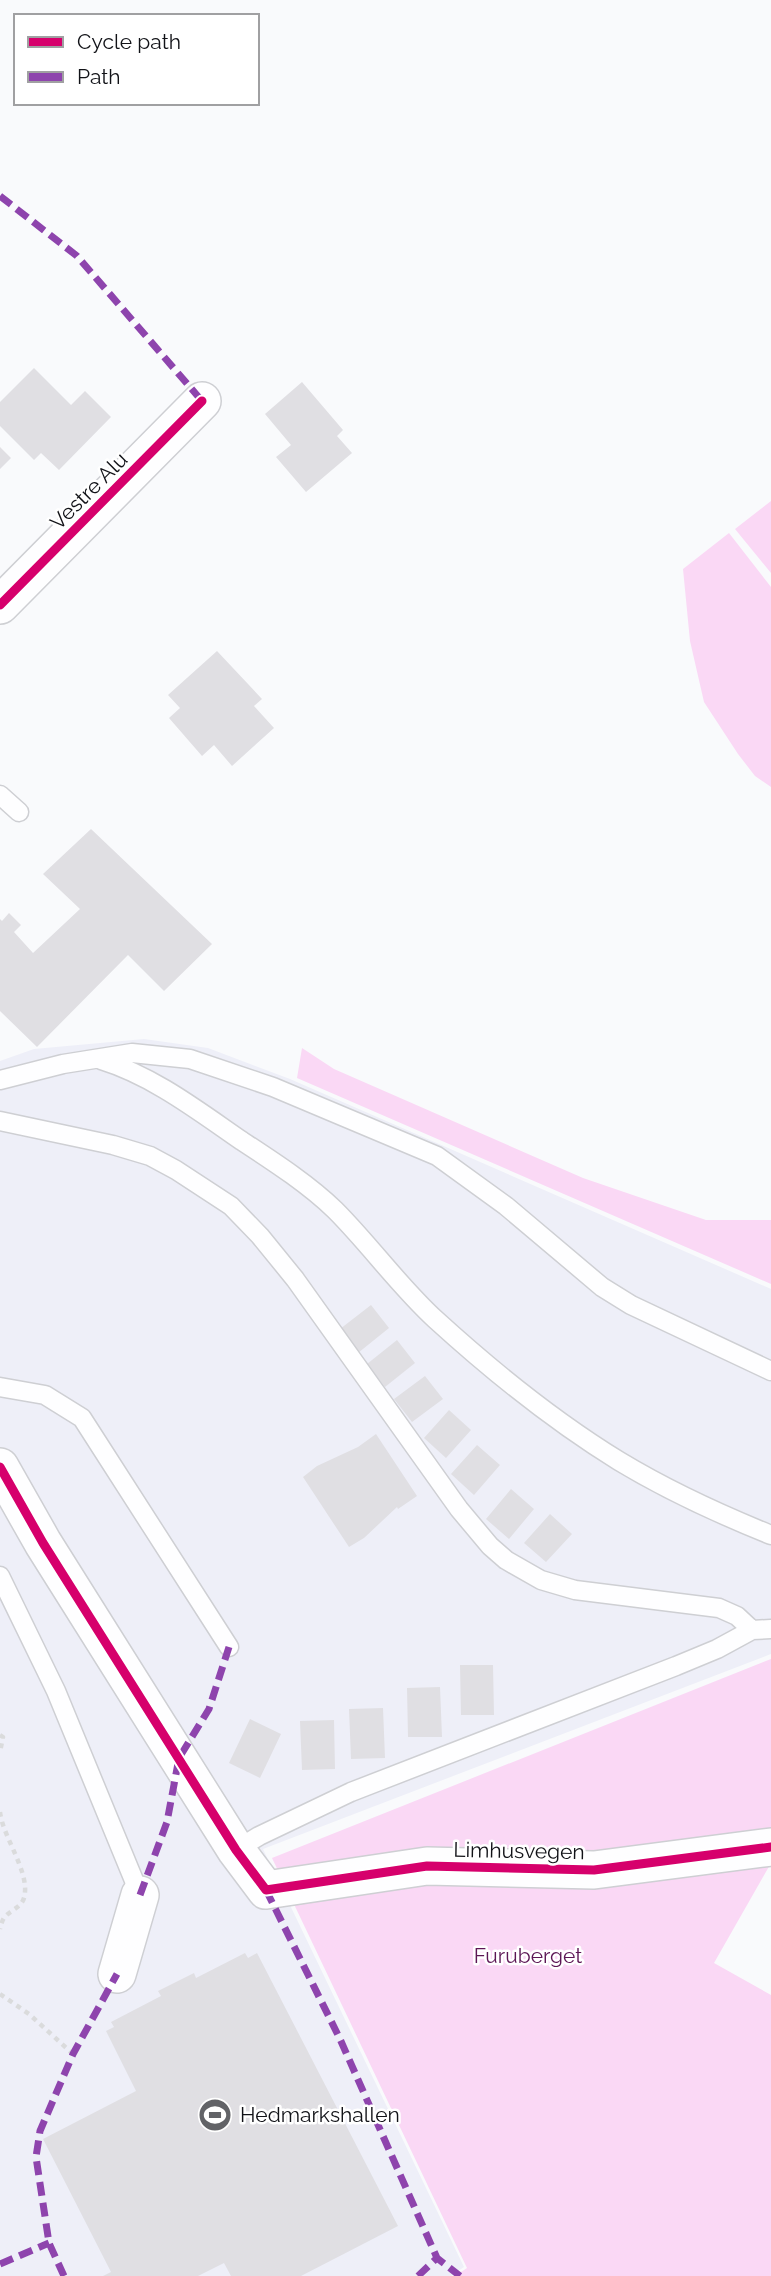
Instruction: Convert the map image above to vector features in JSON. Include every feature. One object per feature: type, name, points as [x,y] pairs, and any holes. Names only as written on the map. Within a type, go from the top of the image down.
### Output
[{"type":"street","name":"Vestre Alu","points":[[0,605],[202,401]]},
{"type":"street","points":[[0,1467],[43,1543],[236,1850]]},
{"type":"street","name":"Limhusvegen","points":[[236,1850],[266,1890],[427,1866],[594,1870],[771,1847]]},
{"type":"street","points":[[117,1975],[140,1895]]},
{"type":"lane","points":[[0,795],[19,812]]},
{"type":"lane","points":[[0,1080],[132,1053],[190,1059],[273,1087],[437,1156],[495,1198],[602,1287],[631,1305],[771,1371]]},
{"type":"lane","points":[[97,1059],[116,1065],[178,1097],[284,1170],[333,1208],[435,1318],[509,1381],[558,1418],[619,1461],[675,1492],[771,1535]]},
{"type":"lane","points":[[0,1121],[113,1145],[150,1156],[231,1206],[295,1279],[459,1509],[506,1560],[541,1580],[575,1590],[719,1608],[737,1616],[752,1630]]},
{"type":"lane","points":[[0,1387],[45,1395],[82,1418],[229,1647]]},
{"type":"lane","points":[[0,1576],[57,1691],[140,1895]]},
{"type":"lane","points":[[236,1850],[259,1836],[351,1792],[717,1649],[752,1630],[771,1629]]},
{"type":"path","points":[[0,1735],[3,1737],[0,1752]]},
{"type":"path","points":[[0,1812],[22,1872],[25,1895],[21,1904],[5,1918],[0,1928]]},
{"type":"path","points":[[0,1994],[29,2014],[72,2054]]},
{"type":"shaded area","points":[[144,1039],[208,1048],[290,1079],[771,1289],[771,1654],[263,1849],[464,2267],[451,2276],[0,2276],[0,1061],[34,1049]]},
{"type":"green space","points":[[771,501],[771,573],[735,529]]},
{"type":"green space","points":[[729,533],[771,587],[771,787],[755,776],[704,702],[690,641],[683,569]]},
{"type":"green space","points":[[302,1048],[334,1069],[583,1178],[706,1220],[771,1220],[771,1284],[297,1078]]},
{"type":"green space","name":"Furuberget","points":[[771,1659],[771,1863],[714,1963],[771,1995],[771,2276],[455,2276],[467,2268],[272,1858]]},
{"type":"building","points":[[34,368],[71,405],[85,391],[111,417],[59,470],[41,453],[34,460],[0,426],[0,402]]},
{"type":"building","points":[[302,382],[343,430],[337,436],[352,453],[306,492],[276,457],[291,445],[265,414]]},
{"type":"building","points":[[0,447],[11,458],[0,469]]},
{"type":"building","points":[[217,651],[262,699],[254,706],[274,728],[232,766],[214,745],[202,756],[169,718],[180,708],[168,695]]},
{"type":"building","points":[[91,829],[212,944],[164,991],[128,955],[37,1047],[0,1011],[0,919],[2,921],[9,913],[21,925],[14,932],[33,953],[80,909],[43,874]]},
{"type":"building","points":[[371,1305],[389,1328],[358,1353],[340,1329]]},
{"type":"building","points":[[397,1340],[415,1363],[385,1387],[367,1364]]},
{"type":"building","points":[[425,1376],[443,1399],[412,1422],[394,1399]]},
{"type":"building","points":[[449,1410],[471,1430],[446,1458],[424,1438]]},
{"type":"building","points":[[376,1434],[417,1496],[398,1509],[397,1507],[364,1538],[349,1547],[303,1477],[317,1466],[358,1447]]},
{"type":"building","points":[[477,1445],[500,1465],[474,1495],[451,1474]]},
{"type":"building","points":[[511,1489],[534,1509],[509,1539],[486,1519]]},
{"type":"building","points":[[550,1514],[572,1534],[546,1562],[524,1543]]},
{"type":"building","points":[[460,1665],[493,1665],[494,1715],[461,1715]]},
{"type":"building","points":[[440,1687],[442,1737],[408,1737],[407,1688]]},
{"type":"building","points":[[383,1708],[385,1758],[351,1759],[349,1709]]},
{"type":"building","points":[[250,1719],[281,1734],[260,1778],[229,1763]]},
{"type":"building","points":[[334,1720],[335,1769],[302,1770],[300,1721]]},
{"type":"building","name":"Hedmarkshallen","points":[[245,1953],[248,1958],[257,1953],[398,2226],[301,2276],[231,2276],[224,2263],[198,2276],[103,2276],[111,2272],[43,2139],[136,2091],[106,2031],[114,2027],[111,2022],[161,1996],[158,1991],[194,1973],[196,1978]]},
{"type":"marked path","points":[[0,196],[77,256],[202,401]]},
{"type":"marked path","points":[[140,1895],[167,1822],[179,1758],[209,1709],[229,1647]]},
{"type":"marked path","points":[[266,1890],[340,2039],[437,2258]]},
{"type":"marked path","points":[[64,2276],[49,2243],[36,2157],[40,2131],[73,2054],[117,1974]]},
{"type":"marked path","points":[[0,2264],[49,2243]]},
{"type":"marked path","points":[[418,2276],[437,2258],[460,2276]]},
{"type":"cycle path","points":[[0,605],[202,401]]},
{"type":"cycle path","points":[[0,1467],[43,1543],[236,1850],[266,1890],[427,1866],[594,1870],[771,1847]]},
{"type":"place","name":"Hedmarkshallen","points":[[215,2115]]}]
